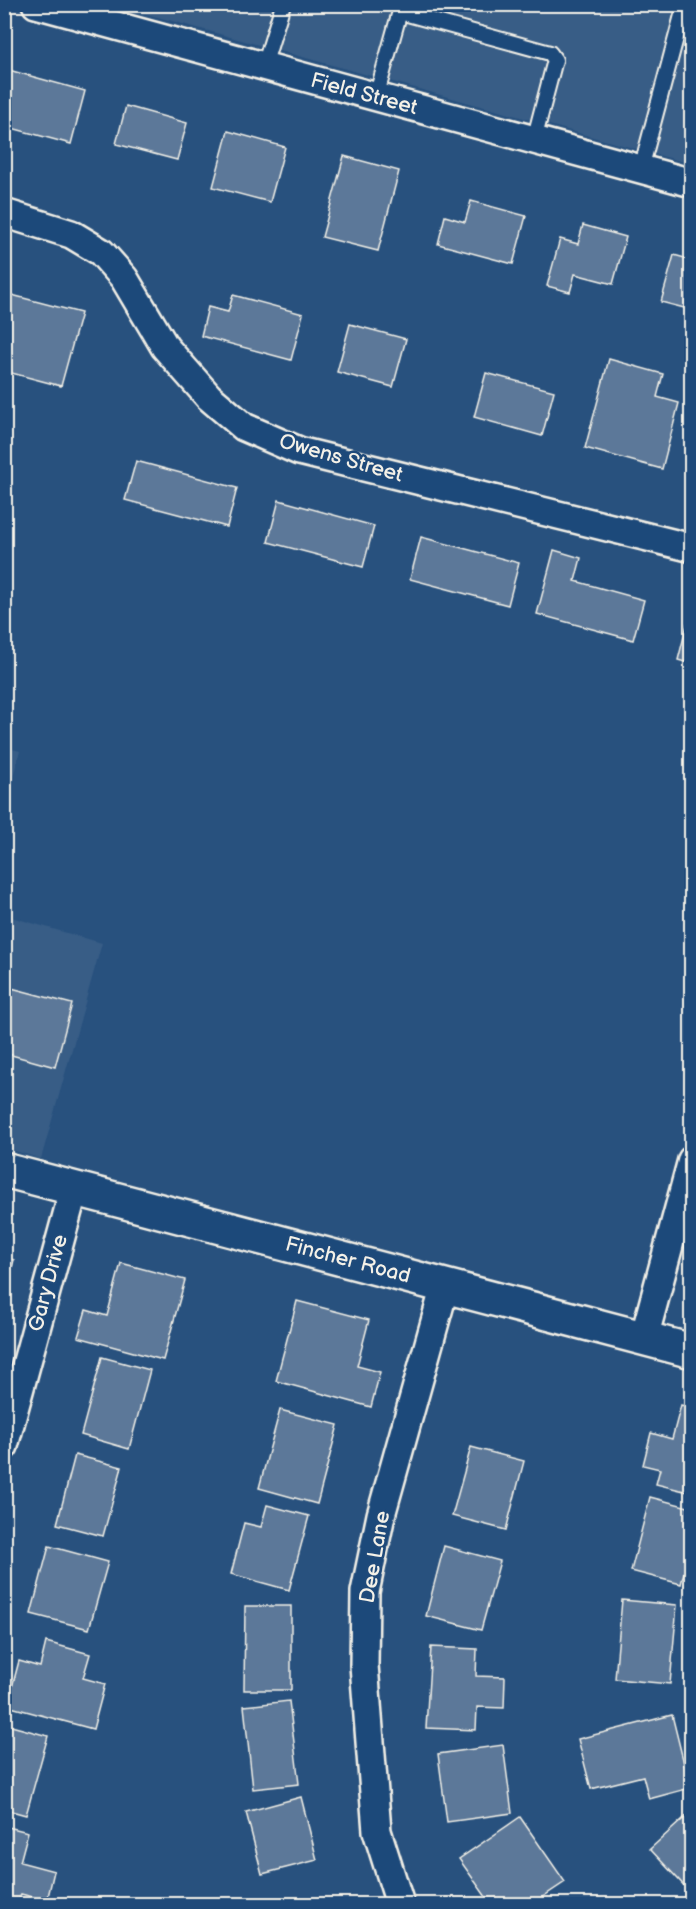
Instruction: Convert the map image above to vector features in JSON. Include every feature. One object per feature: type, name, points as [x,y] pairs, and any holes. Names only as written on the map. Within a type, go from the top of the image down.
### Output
[{"type":"street","name":"Field Street","points":[[36,4],[106,14],[264,66],[692,183]]},
{"type":"street","name":"Owens Street","points":[[4,213],[71,234],[101,252],[124,278],[165,347],[209,397],[244,427],[299,451],[692,548]]},
{"type":"street","points":[[644,1338],[692,1160]]},
{"type":"street","name":"Fincher Road","points":[[4,1170],[692,1351]]},
{"type":"street","name":"Gary Drive","points":[[4,1446],[74,1188]]},
{"type":"street","name":"Dee Lane","points":[[400,1905],[376,1831],[364,1665],[365,1592],[381,1515],[445,1286]]},
{"type":"lane","points":[[264,66],[283,4]]},
{"type":"lane","points":[[641,169],[685,4]]},
{"type":"lane","points":[[376,97],[401,8],[550,53],[555,60],[534,140]]},
{"type":"shaded area","points":[[114,5],[691,5],[691,164]]},
{"type":"shaded area","points":[[4,747],[20,751],[5,807]]},
{"type":"shaded area","points":[[4,915],[102,943],[41,1159],[5,1148]]},
{"type":"building","points":[[5,69],[85,91],[71,144],[4,126]]},
{"type":"building","points":[[126,106],[187,123],[177,160],[116,144]]},
{"type":"building","points":[[228,131],[285,147],[270,202],[213,187]]},
{"type":"building","points":[[344,156],[399,171],[378,251],[322,237]]},
{"type":"building","points":[[471,201],[526,216],[513,264],[438,244],[445,216],[465,222]]},
{"type":"building","points":[[583,225],[626,237],[613,284],[575,274],[570,292],[547,286],[560,239],[578,244]]},
{"type":"building","points":[[674,255],[692,260],[692,310],[661,302]]},
{"type":"building","points":[[4,293],[81,313],[61,386],[4,371]]},
{"type":"building","points":[[233,295],[303,314],[291,360],[201,336],[208,307],[228,312]]},
{"type":"building","points":[[350,324],[406,339],[393,387],[337,372]]},
{"type":"building","points":[[609,359],[663,374],[657,397],[679,403],[662,469],[585,448]]},
{"type":"building","points":[[486,373],[554,391],[542,436],[474,417]]},
{"type":"building","points":[[136,461],[237,488],[227,527],[125,500]]},
{"type":"building","points":[[279,500],[374,526],[363,567],[268,542]]},
{"type":"building","points":[[421,537],[519,563],[508,605],[410,579]]},
{"type":"building","points":[[554,550],[581,558],[575,581],[644,600],[633,640],[537,614]]},
{"type":"building","points":[[690,613],[692,614],[692,664],[678,660]]},
{"type":"building","points":[[4,986],[72,1004],[55,1067],[4,1053]]},
{"type":"building","points":[[4,1257],[14,1260],[4,1297]]},
{"type":"building","points":[[121,1263],[185,1280],[163,1360],[78,1337],[86,1310],[107,1316]]},
{"type":"building","points":[[297,1301],[369,1320],[357,1366],[380,1372],[371,1407],[276,1381]]},
{"type":"building","points":[[102,1357],[150,1370],[129,1449],[81,1435]]},
{"type":"building","points":[[681,1405],[692,1408],[692,1493],[656,1484],[660,1469],[643,1465],[651,1433],[672,1439]]},
{"type":"building","points":[[280,1410],[338,1425],[317,1504],[259,1488]]},
{"type":"building","points":[[471,1447],[524,1461],[506,1530],[452,1516]]},
{"type":"building","points":[[75,1455],[122,1467],[103,1536],[57,1524]]},
{"type":"building","points":[[650,1497],[692,1508],[692,1543],[681,1584],[631,1571]]},
{"type":"building","points":[[267,1505],[309,1516],[289,1590],[231,1574],[244,1523],[261,1527]]},
{"type":"building","points":[[49,1546],[108,1562],[89,1629],[31,1614]]},
{"type":"building","points":[[444,1546],[500,1561],[481,1630],[426,1616]]},
{"type":"building","points":[[622,1600],[677,1605],[670,1684],[615,1679]]},
{"type":"building","points":[[245,1606],[291,1606],[291,1690],[244,1690]]},
{"type":"building","points":[[46,1642],[90,1654],[83,1678],[105,1684],[93,1729],[7,1706],[19,1661],[40,1667]]},
{"type":"building","points":[[431,1647],[477,1649],[476,1676],[505,1677],[504,1708],[477,1707],[476,1730],[426,1728]]},
{"type":"building","points":[[289,1701],[299,1784],[253,1789],[244,1706]]},
{"type":"building","points":[[672,1715],[690,1788],[649,1799],[643,1776],[591,1789],[578,1739]]},
{"type":"building","points":[[4,1724],[48,1736],[26,1815],[4,1809]]},
{"type":"building","points":[[503,1745],[512,1813],[447,1822],[438,1754]]},
{"type":"building","points":[[301,1797],[317,1860],[262,1874],[246,1812]]},
{"type":"building","points":[[692,1811],[692,1894],[650,1849]]},
{"type":"building","points":[[520,1817],[565,1882],[532,1904],[491,1904],[459,1859]]},
{"type":"building","points":[[4,1826],[28,1832],[20,1862],[54,1871],[47,1901],[21,1894],[18,1904],[4,1904]]}]
